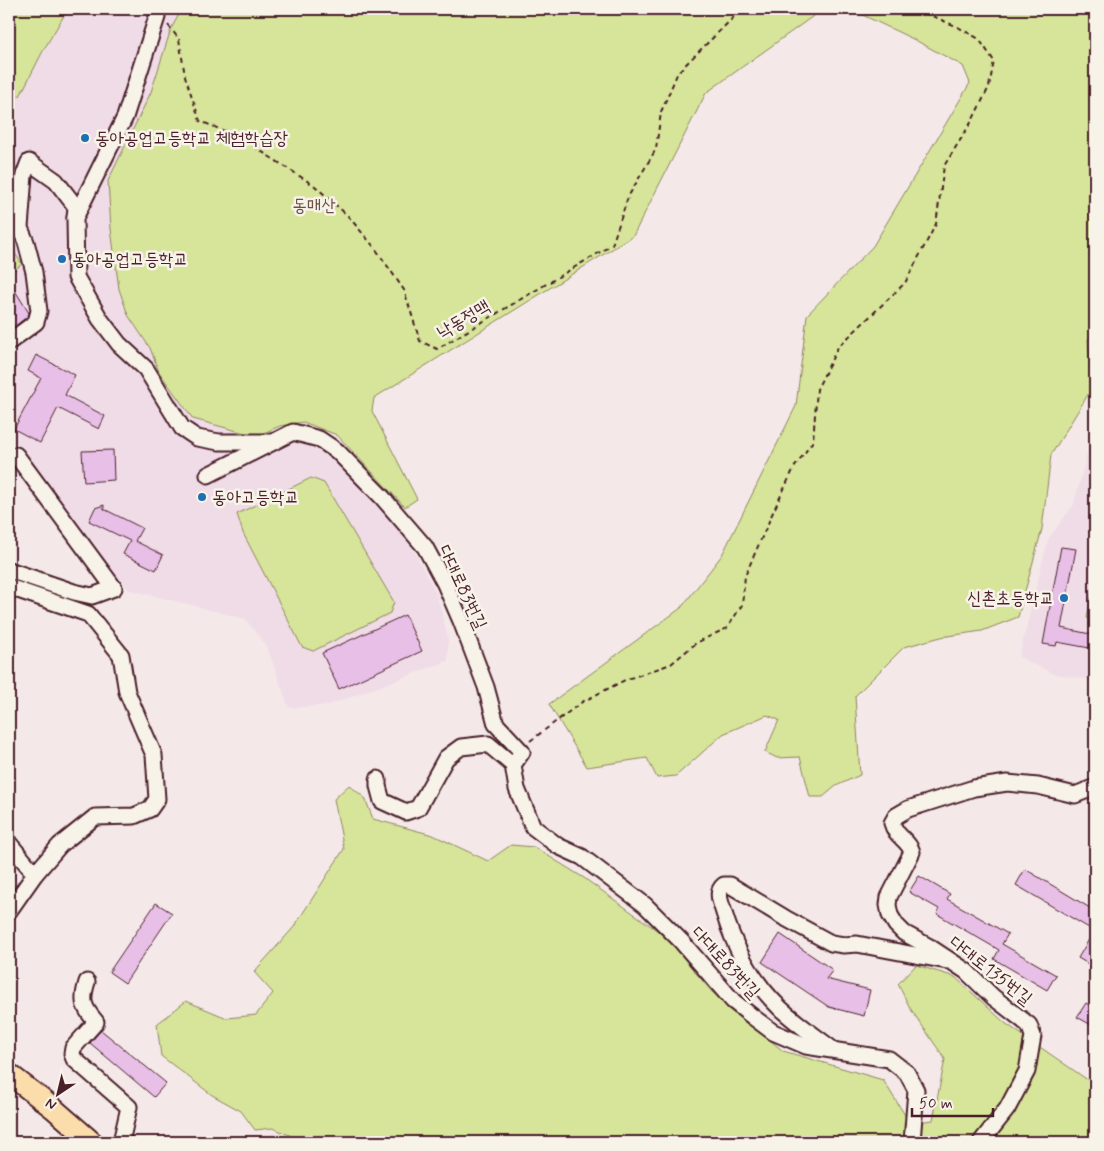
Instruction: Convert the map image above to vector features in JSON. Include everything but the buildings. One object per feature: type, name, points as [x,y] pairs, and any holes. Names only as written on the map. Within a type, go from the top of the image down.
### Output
[{"type":"main road","points":[[9,1074],[53,1108],[92,1142]]},
{"type":"street","points":[[75,218],[125,117],[162,20]]},
{"type":"street","points":[[9,342],[36,322],[39,311],[34,272],[26,242],[14,225],[24,175],[29,162],[56,181],[76,207],[76,277],[100,320],[119,344],[146,369],[182,428],[197,438],[219,442],[273,442]]},
{"type":"street","name":"다대로83번길","points":[[208,475],[293,432],[319,438],[337,451],[382,497],[425,547],[445,584],[461,621],[486,687],[496,724],[522,752]]},
{"type":"street","points":[[9,570],[74,592],[92,596],[114,588],[16,455]]},
{"type":"street","points":[[9,587],[88,614],[120,655],[127,692],[154,755],[157,799],[150,809],[134,816],[94,816],[60,845],[35,874],[9,911]]},
{"type":"street","points":[[378,778],[382,801],[406,812],[418,808],[446,758],[462,747],[488,744],[513,765],[522,752]]},
{"type":"street","name":"다대로83번길","points":[[513,765],[518,789],[533,827],[558,846],[582,858],[645,905],[681,941],[733,1001],[753,1017],[773,1032],[806,1046],[889,1059],[908,1073],[916,1090],[912,1142]]},
{"type":"street","name":"다대로135번길","points":[[981,1142],[1007,1109],[1027,1071],[1033,1036],[1029,1025],[1023,1018],[993,996],[966,971],[904,933],[896,925],[890,915],[889,898],[912,852],[910,846],[894,831],[892,823],[896,816],[908,809],[974,788],[1007,783],[1038,786],[1075,795],[1095,787]]},
{"type":"street","points":[[9,843],[35,874]]},
{"type":"street","points":[[833,1050],[781,1009],[758,984],[741,957],[727,924],[718,894],[719,888],[724,884],[730,885],[831,943],[857,944],[952,962]]},
{"type":"street","points":[[87,982],[82,1001],[87,1012],[96,1022],[73,1048],[72,1054],[74,1060],[129,1107],[121,1142]]},
{"type":"path","name":"낙동정맥","points":[[162,20],[179,38],[185,76],[200,121],[240,137],[315,186],[348,216],[376,248],[404,290],[420,341],[437,349],[612,245],[628,197],[656,149],[661,112],[678,72],[742,9]]},
{"type":"path","points":[[522,752],[529,741],[582,702],[625,680],[671,664],[696,643],[727,628],[742,605],[745,576],[794,468],[813,441],[817,389],[838,346],[905,283],[936,224],[944,166],[972,120],[988,88],[994,61],[979,39],[958,27],[916,9]]},
{"type":"shaded area","name":"동아고등학교","points":[[68,9],[182,9],[171,29],[151,92],[128,315],[150,348],[159,372],[255,436],[285,430],[329,456],[405,533],[437,595],[448,638],[448,661],[329,705],[289,708],[267,647],[245,619],[129,590],[88,539],[61,530],[9,464],[9,94],[44,49]]},
{"type":"shaded area","name":"신촌초등학교","points":[[1094,426],[1095,681],[1054,674],[1019,657],[1048,539],[1074,504]]},
{"type":"shaded area","points":[[273,1133],[292,1142],[245,1142]]},
{"type":"green space","points":[[9,9],[68,9],[44,49],[20,96],[9,95]]},
{"type":"green space","name":"동매산","points":[[182,9],[823,9],[706,93],[633,236],[374,398],[372,411],[417,499],[405,507],[337,435],[303,422],[280,426],[256,436],[193,419],[159,372],[150,348],[128,315],[119,289],[111,229],[108,181],[151,92],[171,29]]},
{"type":"green space","points":[[850,9],[1095,9],[1095,332],[1088,339],[1092,388],[1051,455],[1042,529],[1018,617],[982,631],[941,637],[904,647],[855,696],[860,775],[836,786],[823,797],[810,797],[800,757],[777,758],[765,752],[779,720],[767,715],[723,734],[676,776],[657,778],[647,758],[587,767],[549,704],[681,608],[722,555],[796,406],[807,315],[873,246],[970,83],[963,66],[915,40]]},
{"type":"green space","points":[[9,250],[14,252],[22,264],[9,274]]},
{"type":"green space","points":[[311,478],[324,483],[394,602],[390,613],[313,651],[302,647],[243,533],[237,514]]},
{"type":"green space","points":[[1095,578],[1095,619],[1087,618]]},
{"type":"green space","points":[[349,785],[365,798],[373,819],[433,835],[488,861],[511,845],[534,847],[584,878],[665,936],[712,992],[783,1051],[883,1080],[910,1123],[933,1120],[945,1059],[910,1008],[898,984],[916,965],[955,977],[1005,1023],[1095,1085],[1095,1142],[305,1142],[273,1128],[255,1130],[241,1111],[212,1095],[161,1056],[157,1024],[186,1001],[227,1018],[256,1015],[273,993],[254,972],[294,927],[344,849],[334,799]]},
{"type":"place","name":"동아공업고등학교 체험학습장","points":[[85,138]]},
{"type":"place","name":"동아공업고등학교","points":[[62,259]]},
{"type":"place","name":"동아고등학교","points":[[202,497]]},
{"type":"place","name":"신촌초등학교","points":[[1064,598]]}]
